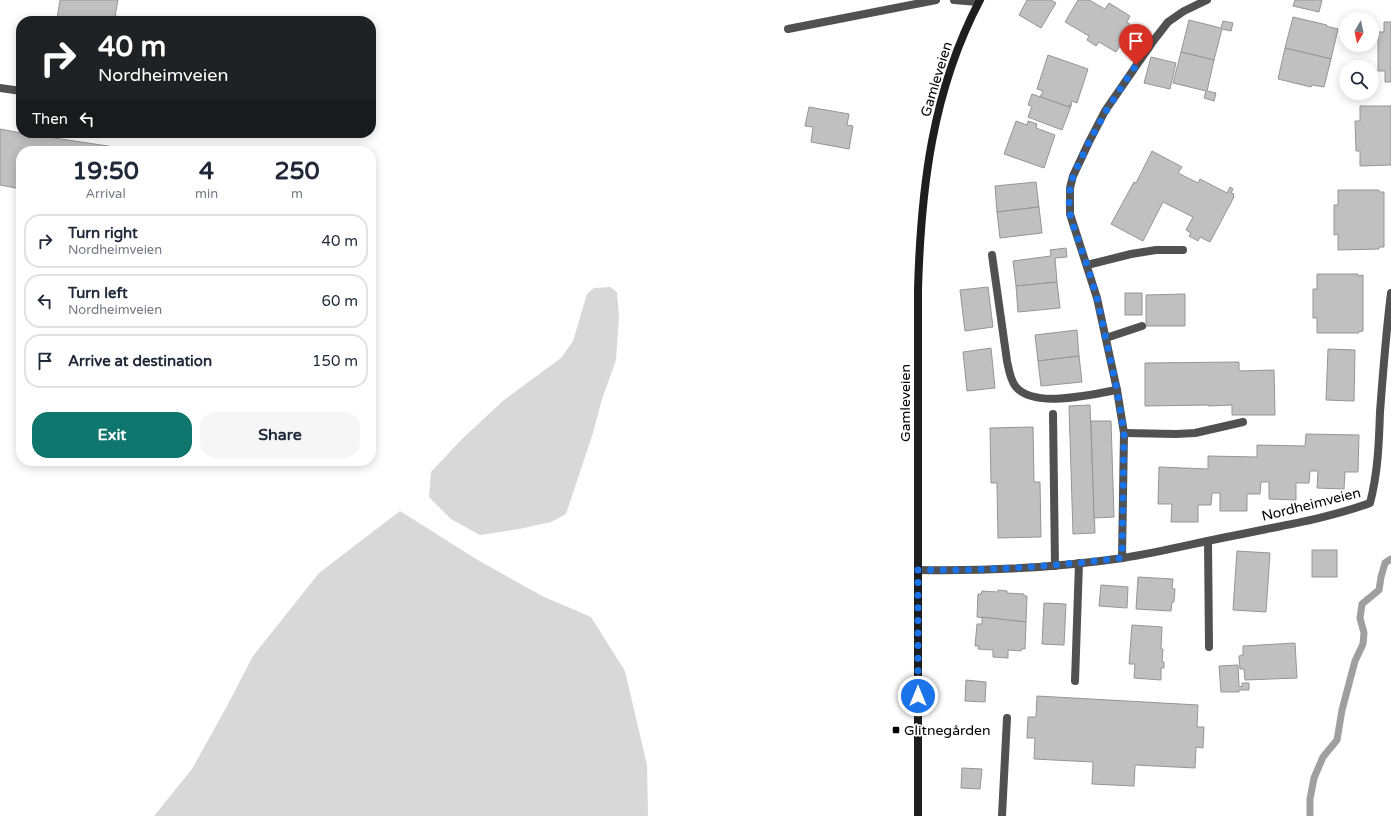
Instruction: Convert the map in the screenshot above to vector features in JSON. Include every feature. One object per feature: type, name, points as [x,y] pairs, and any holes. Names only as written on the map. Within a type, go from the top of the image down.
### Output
[{"type":"main road","name":"Gamleveien","points":[[918,816],[919,247],[928,163],[939,106],[955,58],[979,1]]},
{"type":"street","points":[[788,29],[936,0]]},
{"type":"street","points":[[954,0],[979,1]]},
{"type":"street","points":[[1122,558],[1124,433],[1117,390],[1097,298],[1070,214],[1070,188],[1073,176],[1106,111],[1154,40],[1168,22],[1184,11],[1207,0]]},
{"type":"street","points":[[0,88],[16,90]]},
{"type":"street","points":[[1087,265],[1131,254],[1156,250],[1183,250]]},
{"type":"street","points":[[992,255],[1007,361],[1010,377],[1015,386],[1030,396],[1043,398],[1060,398],[1117,390]]},
{"type":"street","name":"Nordheimveien","points":[[918,570],[981,570],[1055,566],[1122,558],[1317,519],[1351,510],[1370,503],[1374,490],[1377,463],[1385,340],[1391,294]]},
{"type":"street","points":[[1106,338],[1142,326]]},
{"type":"street","points":[[1052,414],[1055,566]]},
{"type":"street","points":[[1124,433],[1195,433],[1243,422]]},
{"type":"street","points":[[1208,541],[1209,647]]},
{"type":"street","points":[[1074,681],[1079,563]]},
{"type":"street","points":[[1002,816],[1007,718]]},
{"type":"shaded area","points":[[610,287],[617,292],[619,317],[616,360],[602,399],[593,433],[566,514],[551,522],[480,535],[451,519],[429,497],[431,472],[462,439],[504,400],[561,358],[573,341],[587,294],[594,288]]},
{"type":"shaded area","points":[[400,511],[476,559],[542,596],[591,617],[625,671],[647,765],[648,816],[154,816],[192,769],[253,656],[319,573]]},
{"type":"building","points":[[60,0],[118,0],[115,16],[57,16]]},
{"type":"building","points":[[1027,0],[1051,0],[1056,3],[1041,28],[1019,15]]},
{"type":"building","points":[[1078,0],[1089,0],[1105,9],[1109,3],[1130,16],[1127,22],[1132,26],[1116,52],[1099,42],[1096,46],[1087,40],[1089,36],[1065,22]]},
{"type":"building","points":[[1295,0],[1322,0],[1319,12],[1293,6]]},
{"type":"building","points":[[1293,17],[1338,29],[1331,59],[1285,48]]},
{"type":"building","points":[[1189,20],[1221,28],[1223,21],[1233,23],[1231,31],[1222,29],[1214,60],[1181,52]]},
{"type":"building","points":[[1384,22],[1391,22],[1391,82],[1385,82],[1385,71],[1379,71],[1379,32],[1384,32]]},
{"type":"building","points":[[1285,48],[1331,59],[1324,87],[1312,85],[1311,87],[1278,79]]},
{"type":"building","points":[[1181,52],[1214,60],[1207,91],[1216,93],[1214,101],[1204,98],[1206,91],[1173,83]]},
{"type":"building","points":[[1048,55],[1088,69],[1077,103],[1072,101],[1071,106],[1069,105],[1069,107],[1040,97],[1043,91],[1037,89]]},
{"type":"building","points":[[1151,57],[1176,63],[1170,89],[1144,83]]},
{"type":"building","points":[[1032,94],[1069,107],[1069,105],[1071,106],[1062,130],[1028,117],[1032,106],[1028,105]]},
{"type":"building","points":[[1360,106],[1391,106],[1391,165],[1360,166],[1360,151],[1356,151],[1355,121],[1360,121]]},
{"type":"building","points":[[809,107],[849,114],[847,125],[853,126],[849,149],[811,142],[813,127],[805,126]]},
{"type":"building","points":[[1016,121],[1027,125],[1028,121],[1037,124],[1036,128],[1055,135],[1044,168],[1004,154]]},
{"type":"building","points":[[0,129],[16,132],[16,138],[54,138],[108,146],[16,146],[16,188],[0,185]]},
{"type":"building","points":[[1152,151],[1182,167],[1178,173],[1198,183],[1200,179],[1227,193],[1230,187],[1233,189],[1231,193],[1234,194],[1234,197],[1210,242],[1200,237],[1198,241],[1189,236],[1191,233],[1186,230],[1193,217],[1163,202],[1143,241],[1111,224],[1134,182],[1136,183]]},
{"type":"building","points":[[1036,182],[1039,207],[997,212],[995,186]]},
{"type":"building","points":[[1338,190],[1379,190],[1379,192],[1384,192],[1384,247],[1379,247],[1379,249],[1338,250],[1338,234],[1334,235],[1334,205],[1338,205]]},
{"type":"building","points":[[1039,207],[1042,233],[1000,238],[997,212]]},
{"type":"building","points":[[1066,248],[1067,257],[1055,258],[1057,282],[1016,286],[1013,261],[1051,256],[1050,250]]},
{"type":"building","points":[[1317,274],[1363,275],[1363,331],[1358,332],[1359,333],[1317,333],[1317,318],[1313,318],[1313,289],[1317,289]]},
{"type":"building","points":[[1057,282],[1060,308],[1018,312],[1016,286]]},
{"type":"building","points":[[988,287],[993,327],[965,331],[960,290]]},
{"type":"building","points":[[1125,293],[1142,293],[1142,315],[1125,315]]},
{"type":"building","points":[[1185,294],[1185,326],[1146,326],[1146,295]]},
{"type":"building","points":[[1077,330],[1079,356],[1038,361],[1035,335]]},
{"type":"building","points":[[991,348],[995,388],[967,391],[963,352]]},
{"type":"building","points":[[1328,349],[1355,350],[1354,401],[1326,400]]},
{"type":"building","points":[[1079,356],[1082,382],[1041,386],[1038,361]]},
{"type":"building","points":[[1239,362],[1239,371],[1274,370],[1275,415],[1232,415],[1232,405],[1145,406],[1145,363]]},
{"type":"building","points":[[1090,405],[1095,533],[1073,534],[1069,406]]},
{"type":"building","points":[[1091,421],[1111,421],[1114,517],[1094,518]]},
{"type":"building","points":[[1033,427],[1034,482],[1040,482],[1041,537],[998,538],[997,483],[991,483],[990,428]]},
{"type":"building","points":[[1306,434],[1359,435],[1358,472],[1345,472],[1344,489],[1317,488],[1318,471],[1310,471],[1309,483],[1296,483],[1296,500],[1269,499],[1269,482],[1261,482],[1260,494],[1247,494],[1247,511],[1220,511],[1220,493],[1212,493],[1211,505],[1198,505],[1198,522],[1171,522],[1172,504],[1158,504],[1159,467],[1208,469],[1208,456],[1257,457],[1257,445],[1305,446]]},
{"type":"building","points":[[1312,550],[1337,550],[1337,577],[1312,577]]},
{"type":"building","points":[[1237,551],[1270,553],[1266,612],[1233,610]]},
{"type":"building","points":[[1138,577],[1173,579],[1172,588],[1175,589],[1174,602],[1172,602],[1171,611],[1136,609]]},
{"type":"building","points":[[1101,585],[1128,587],[1127,608],[1099,606]]},
{"type":"building","points":[[998,590],[1007,591],[1007,593],[1024,594],[1024,596],[1027,596],[1026,622],[977,617],[978,594],[981,594],[982,591],[998,592]]},
{"type":"building","points":[[1044,603],[1066,604],[1064,645],[1042,644]]},
{"type":"building","points":[[982,617],[1026,622],[1025,649],[1021,649],[1021,651],[1008,650],[1008,658],[993,657],[993,650],[978,649],[979,646],[975,646],[977,624],[982,624]]},
{"type":"building","points":[[1132,625],[1162,627],[1161,649],[1163,649],[1162,662],[1164,662],[1164,668],[1161,668],[1161,680],[1134,678],[1135,664],[1129,664]]},
{"type":"building","points":[[1295,643],[1297,678],[1245,680],[1244,669],[1240,669],[1239,656],[1243,655],[1243,646]]},
{"type":"building","points":[[1238,665],[1239,686],[1242,687],[1242,683],[1249,683],[1249,690],[1239,690],[1239,692],[1221,692],[1219,666]]},
{"type":"building","points":[[966,680],[986,682],[985,702],[965,701]]},
{"type":"building","points":[[1037,696],[1198,705],[1197,727],[1204,727],[1203,748],[1196,747],[1195,768],[1135,765],[1134,786],[1092,784],[1093,762],[1034,759],[1035,738],[1027,738],[1028,717],[1036,717]]},
{"type":"building","points":[[962,768],[982,769],[980,789],[961,788]]},
{"type":"waterway","points":[[1310,816],[1310,799],[1314,778],[1323,757],[1337,740],[1342,710],[1355,661],[1363,644],[1364,633],[1360,618],[1362,604],[1379,590],[1385,563],[1391,559]]},
{"type":"place","name":"Glitnegården","points":[[896,730]]},
{"type":"route","points":[[918,696],[918,570],[957,571],[1012,569],[1067,565],[1122,558],[1124,433],[1117,390],[1097,298],[1074,228],[1070,214],[1069,200],[1073,176],[1089,142],[1106,111],[1136,65]]}]
